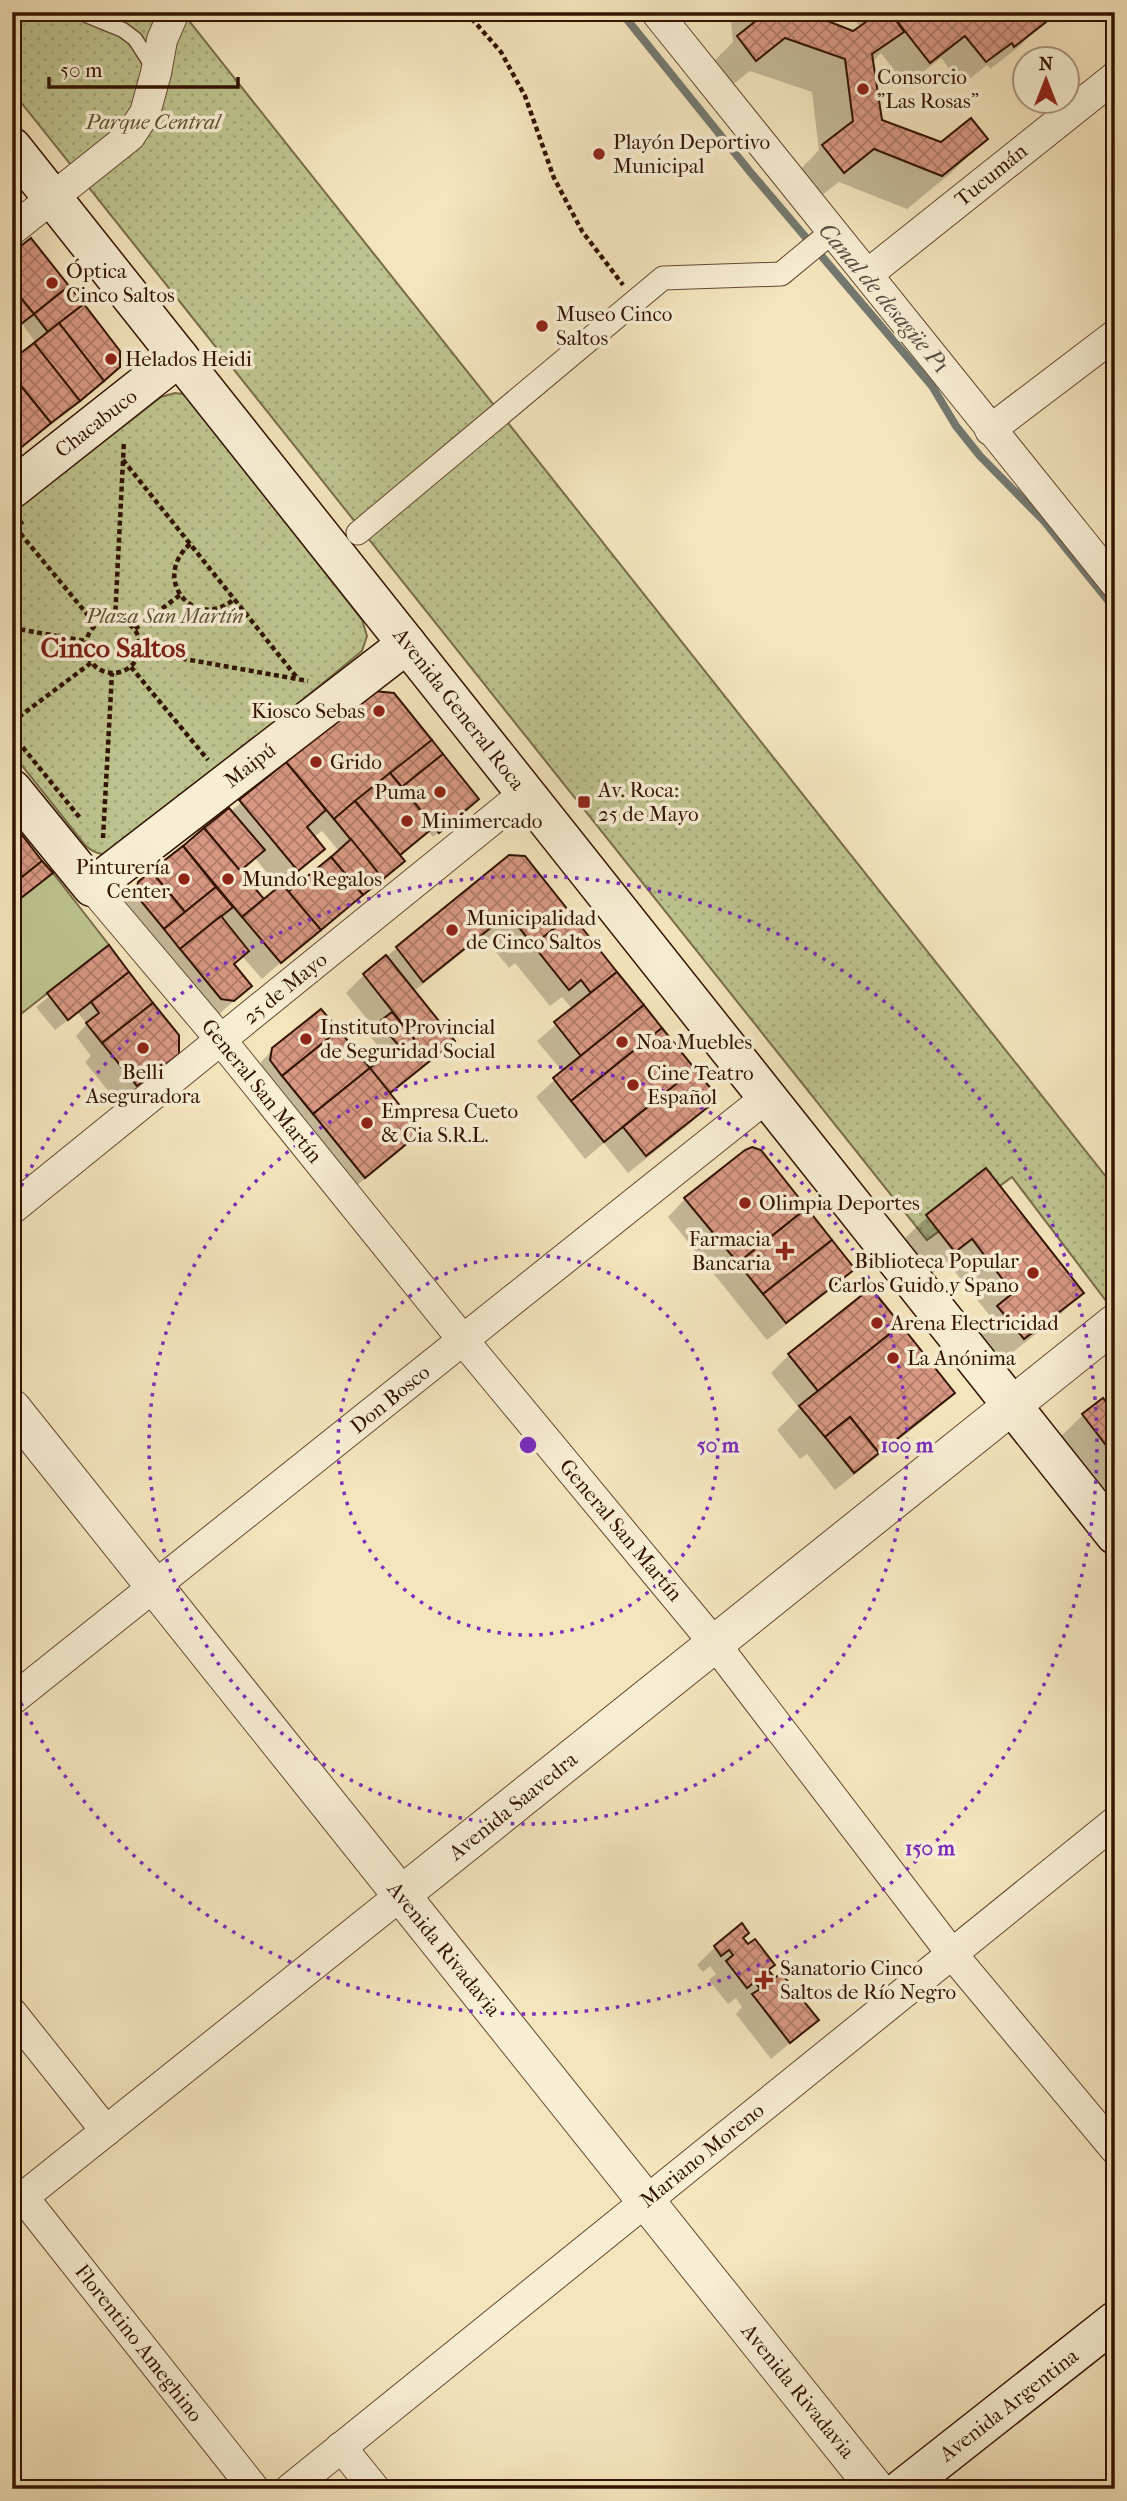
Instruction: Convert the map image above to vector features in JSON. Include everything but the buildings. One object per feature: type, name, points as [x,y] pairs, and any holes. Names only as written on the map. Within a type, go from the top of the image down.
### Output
[{"type":"main road","name":"Avenida General Roca","points":[[12,147],[1115,1535]]},
{"type":"main road","name":"Chacabuco","points":[[19,504],[179,357]]},
{"type":"main road","name":"Maipú","points":[[92,887],[407,644]]},
{"type":"main road","name":"General San Martín","points":[[12,789],[92,887]]},
{"type":"main road","name":"Avenida Argentina","points":[[902,2489],[1115,2320]]},
{"type":"street","points":[[656,12],[829,234],[868,274],[990,430],[1115,583]]},
{"type":"street","points":[[12,230],[130,136],[145,113],[162,40],[171,14]]},
{"type":"street","name":"Tucumán","points":[[868,274],[1115,77]]},
{"type":"street","points":[[358,533],[663,278],[781,274],[829,234]]},
{"type":"street","points":[[990,430],[1115,335]]},
{"type":"street","name":"25 de Mayo","points":[[12,1209],[526,793]]},
{"type":"street","name":"General San Martín","points":[[92,887],[221,1040],[463,1340],[715,1644],[952,1954],[1115,2149]]},
{"type":"street","name":"Don Bosco","points":[[12,1700],[767,1097]]},
{"type":"street","name":"Avenida Saavedra","points":[[18,2202],[1115,1323]]},
{"type":"street","name":"Avenida Rivadavia","points":[[12,1408],[876,2489]]},
{"type":"street","name":"Mariano Moreno","points":[[290,2489],[1115,1822]]},
{"type":"street","points":[[12,2013],[106,2131]]},
{"type":"street","name":"Florentino Ameghino","points":[[18,2202],[254,2489]]},
{"type":"street","points":[[341,2447],[375,2489]]},
{"type":"lane","points":[[79,12],[123,30],[135,39],[156,73]]},
{"type":"path","points":[[466,12],[501,52],[525,96],[554,178],[582,231],[635,301]]},
{"type":"path","points":[[113,449],[134,432]]},
{"type":"path","points":[[115,619],[124,440]]},
{"type":"path","points":[[123,460],[298,679]]},
{"type":"path","points":[[19,504],[13,528],[96,625]]},
{"type":"path","points":[[190,544],[176,559],[173,569],[173,579],[180,595],[189,604],[208,610],[219,608],[234,599]]},
{"type":"path","points":[[135,629],[180,595]]},
{"type":"path","points":[[107,619],[115,619],[128,623],[135,629],[139,636],[140,651],[131,667],[112,673],[91,663],[87,655],[86,641],[96,625],[107,619]]},
{"type":"path","points":[[12,628],[86,641]]},
{"type":"path","points":[[140,651],[308,681]]},
{"type":"path","points":[[12,722],[91,663]]},
{"type":"path","points":[[131,667],[209,761]]},
{"type":"path","points":[[104,839],[112,673]]},
{"type":"path","points":[[298,689],[317,674]]},
{"type":"path","points":[[12,734],[85,824]]},
{"type":"path","points":[[198,769],[219,753]]},
{"type":"green space","name":"Parque Central","points":[[12,12],[182,12],[1115,1188],[1115,1302],[1110,1306],[1012,1177],[927,1240],[12,91]]},
{"type":"green space","name":"Plaza San Martín","points":[[183,394],[189,399],[362,620],[367,636],[362,651],[118,851],[101,854],[86,846],[12,753],[12,513],[161,397]]},
{"type":"green space","points":[[53,873],[109,945],[17,1017],[12,1010],[12,905]]},
{"type":"waterway","name":"Canal de desagüe P1","points":[[621,12],[751,173],[932,386],[956,426],[980,456],[1044,521],[1115,609]]},
{"type":"place","name":"Consorcio \"Las Rosas\"","points":[[863,89]]},
{"type":"place","name":"Playón Deportivo Municipal","points":[[599,154]]},
{"type":"place","name":"Óptica Cinco Saltos","points":[[52,283]]},
{"type":"place","name":"Museo Cinco Saltos","points":[[542,326]]},
{"type":"place","name":"Helados Heidi","points":[[111,359]]},
{"type":"place","name":"Kiosco Sebas","points":[[379,711]]},
{"type":"place","name":"Grido","points":[[316,762]]},
{"type":"place","name":"Puma","points":[[440,792]]},
{"type":"place","name":"Av. Roca: 25 de Mayo","points":[[584,802]]},
{"type":"place","name":"Minimercado","points":[[407,821]]},
{"type":"place","name":"Pinturería Center","points":[[184,879]]},
{"type":"place","name":"Mundo Regalos","points":[[228,879]]},
{"type":"place","name":"Municipalidad de Cinco Saltos","points":[[452,930]]},
{"type":"place","name":"Instituto Provincial de Seguridad Social","points":[[306,1039]]},
{"type":"place","name":"Noa Muebles","points":[[622,1042]]},
{"type":"place","name":"Belli Aseguradora","points":[[143,1048]]},
{"type":"place","name":"Cine Teatro Español","points":[[633,1085]]},
{"type":"place","name":"Empresa Cueto & Cia S.R.L.","points":[[367,1123]]},
{"type":"place","name":"Olimpia Deportes","points":[[745,1203]]},
{"type":"place","name":"Farmacia Bancaria","points":[[785,1251]]},
{"type":"place","name":"Biblioteca Popular Carlos Guido y Spano","points":[[1033,1273]]},
{"type":"place","name":"Arena Electricidad","points":[[877,1323]]},
{"type":"place","name":"La Anónima","points":[[893,1358]]},
{"type":"place","name":"Sanatorio Cinco Saltos de Río Negro","points":[[764,1980]]},
{"type":"district","name":"Cinco Saltos","points":[[113,647]]}]
